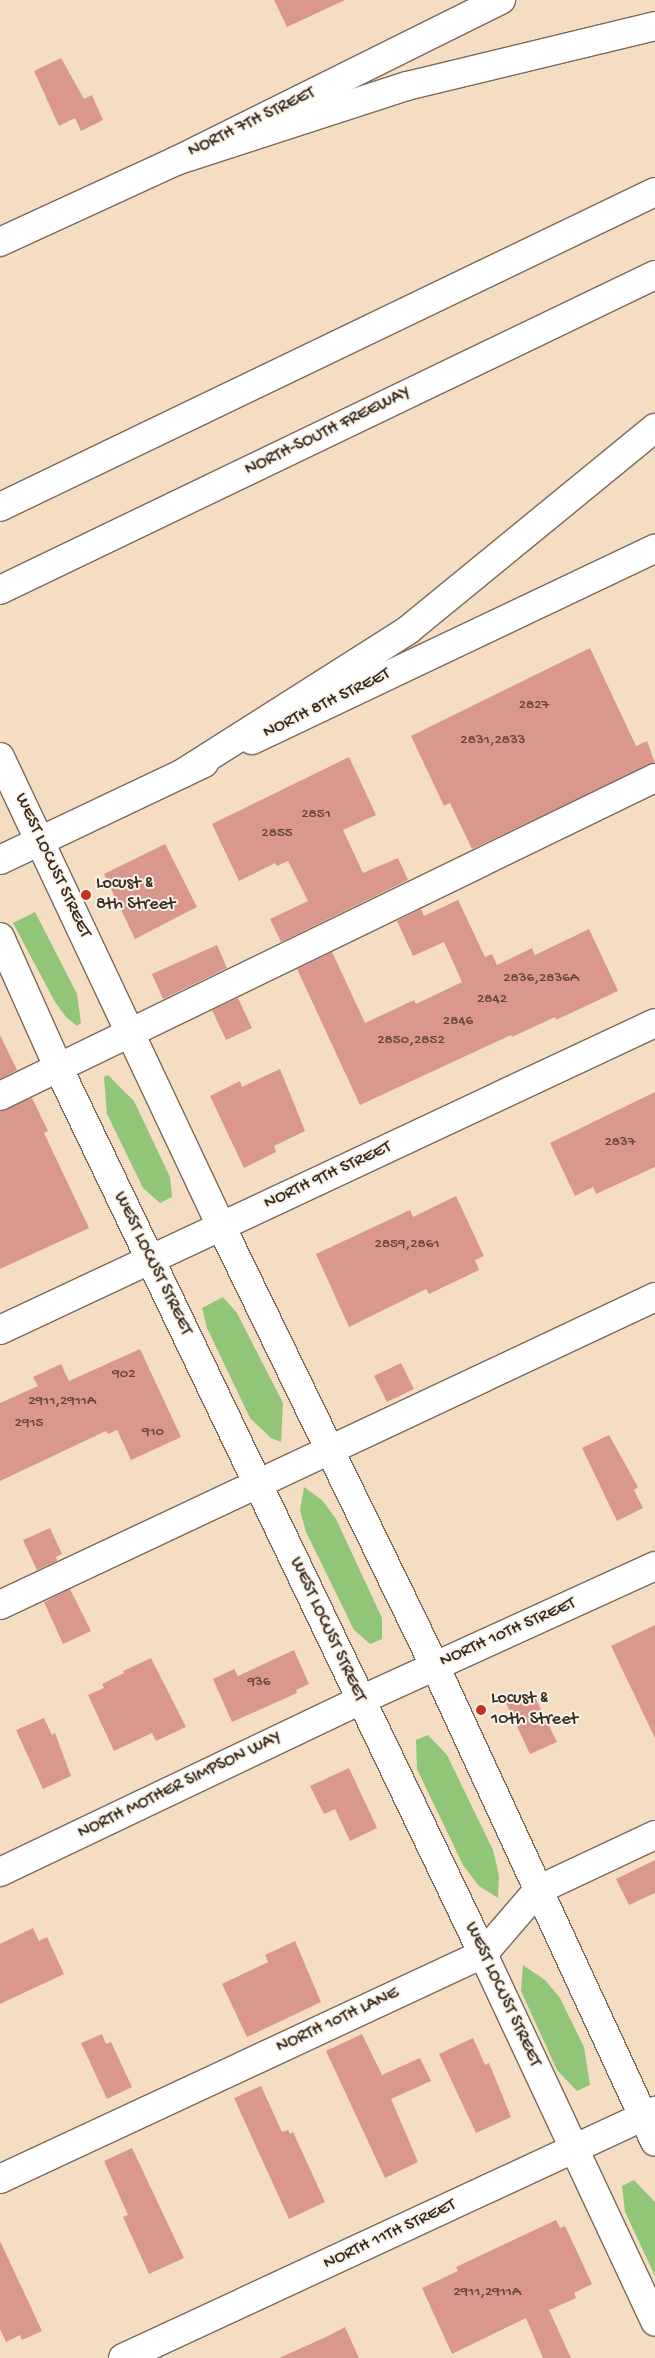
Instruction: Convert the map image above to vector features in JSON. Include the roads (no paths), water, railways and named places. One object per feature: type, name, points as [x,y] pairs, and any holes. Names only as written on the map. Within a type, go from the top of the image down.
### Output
[{"type":"main road","name":"NORTH 7TH STREET","points":[[0,242],[176,161],[502,0]]},
{"type":"main road","points":[[176,161],[407,86],[652,26]]},
{"type":"main road","points":[[0,507],[655,192]]},
{"type":"main road","name":"NORTH-SOUTH FREEWAY","points":[[0,590],[655,275]]},
{"type":"main road","points":[[183,773],[408,630],[655,428]]},
{"type":"main road","name":"NORTH 8TH STREET","points":[[0,860],[655,549]]},
{"type":"main road","name":"WEST LOCUST STREET","points":[[0,757],[221,1226],[435,1666],[538,1890],[649,2114],[655,2142]]},
{"type":"main road","points":[[0,1096],[655,778]]},
{"type":"main road","name":"WEST LOCUST STREET","points":[[0,937],[59,1069],[483,1954],[655,2322]]},
{"type":"main road","name":"NORTH 9TH STREET","points":[[0,1330],[655,1023]]},
{"type":"main road","points":[[0,1605],[655,1297]]},
{"type":"main road","name":"NORTH 10TH STREET","points":[[361,1700],[655,1566]]},
{"type":"main road","name":"NORTH MOTHER SIMPSON WAY","points":[[0,1872],[361,1700]]},
{"type":"main road","name":"NORTH 10TH LANE","points":[[0,2179],[483,1954],[538,1890],[655,1835]]},
{"type":"main road","name":"NORTH 11TH STREET","points":[[123,2358],[649,2114]]},
{"type":"place","name":"Locust & 8th Street","points":[[86,895]]},
{"type":"place","name":"Locust & 10th Street","points":[[481,1710]]}]
